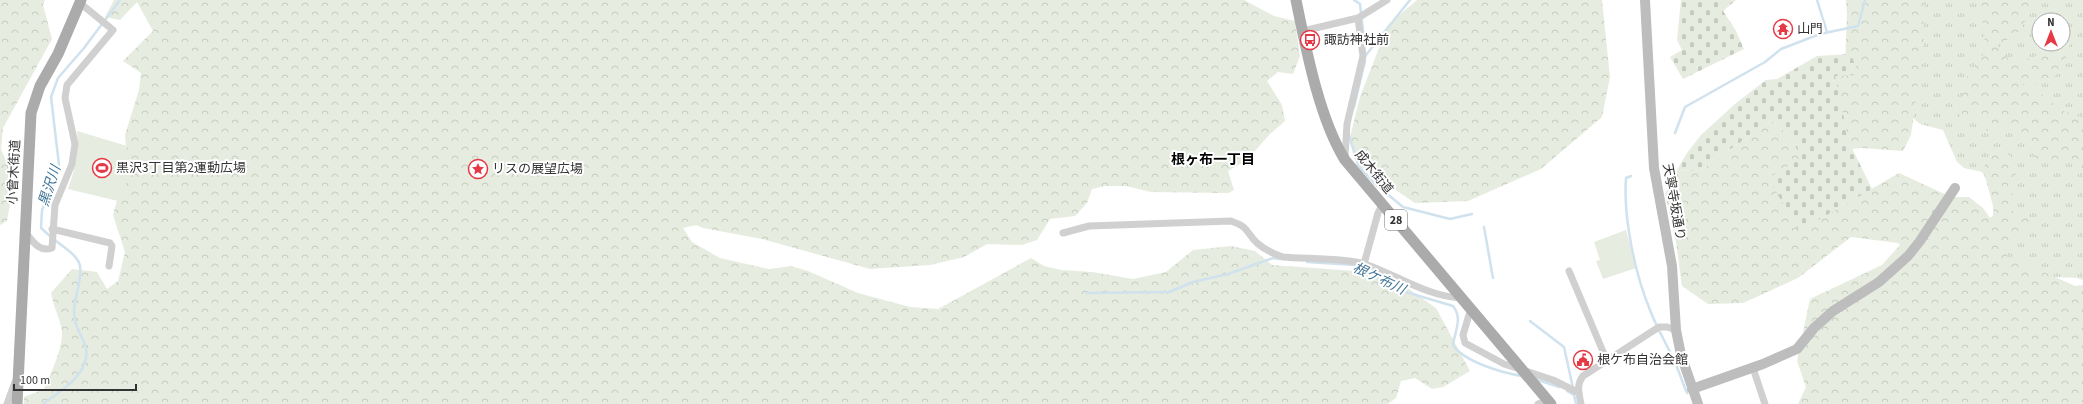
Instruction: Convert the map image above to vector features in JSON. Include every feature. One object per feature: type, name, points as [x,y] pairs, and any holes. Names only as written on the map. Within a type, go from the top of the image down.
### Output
[{"type":"main road","name":"成木街道","points":[[1296,0],[1324,113],[1334,139],[1345,160],[1524,372],[1546,403]]},
{"type":"main road","name":"小曾木街道","points":[[17,404],[24,230],[31,113],[40,86],[58,54],[81,1]]},
{"type":"street","points":[[1303,31],[1358,18],[1387,0]]},
{"type":"street","name":"天寧寺坂通り","points":[[1645,0],[1654,168],[1672,266],[1677,342],[1698,404]]},
{"type":"street","points":[[24,230],[40,248],[47,250],[52,248],[52,230],[55,206],[68,176],[74,155],[74,136],[65,98],[66,85],[114,30],[81,1]]},
{"type":"street","points":[[1345,160],[1346,124],[1363,56],[1358,18]]},
{"type":"street","points":[[1692,389],[1753,368],[1798,349],[1814,328],[1833,311],[1890,273],[1914,250],[1955,188]]},
{"type":"street","points":[[1364,264],[1378,213],[1382,205]]},
{"type":"street","points":[[1063,233],[1089,226],[1231,221],[1244,225],[1257,243],[1278,256],[1364,264],[1420,288],[1450,297],[1462,298]]},
{"type":"street","points":[[52,230],[110,243],[112,246],[110,266]]},
{"type":"street","points":[[1569,272],[1607,361]]},
{"type":"street","points":[[1471,308],[1463,335],[1465,343],[1487,356],[1524,372],[1553,380],[1575,390],[1581,404]]},
{"type":"street","points":[[1575,390],[1583,376],[1659,328],[1667,327],[1676,330]]},
{"type":"street","points":[[1753,368],[1766,404]]},
{"type":"street","points":[[7,404],[18,374]]},
{"type":"green space","points":[[0,0],[45,0],[43,5],[52,39],[3,128],[1,149],[14,180],[7,221],[0,225]]},
{"type":"green space","points":[[114,0],[1244,0],[1274,16],[1295,21],[1300,56],[1293,74],[1278,72],[1267,81],[1282,105],[1285,121],[1269,135],[1248,159],[1228,171],[1234,190],[1228,193],[1151,192],[1126,186],[1105,186],[1092,189],[1087,203],[1075,216],[1050,219],[1037,240],[1022,245],[987,244],[964,257],[930,265],[870,269],[762,239],[703,228],[696,225],[683,228],[692,242],[720,258],[769,269],[791,266],[808,271],[858,293],[910,307],[938,309],[1031,258],[1044,266],[1061,270],[1092,272],[1133,279],[1166,272],[1193,250],[1231,246],[1255,251],[1272,265],[1355,271],[1403,285],[1436,308],[1470,371],[1443,387],[1432,389],[1415,378],[1401,381],[1396,398],[1388,404],[24,404],[24,397],[44,389],[60,349],[62,333],[61,326],[51,293],[72,269],[97,272],[107,289],[118,281],[125,252],[113,215],[127,164],[125,135],[139,90],[141,73],[123,61],[153,31],[137,2],[120,20],[105,17]]},
{"type":"green space","points":[[1417,0],[1602,0],[1610,77],[1602,117],[1541,169],[1468,201],[1415,203],[1359,165],[1349,141],[1360,97],[1388,25]]},
{"type":"green space","points":[[1681,0],[1736,0],[1723,11],[1735,29],[1744,49],[1683,79],[1670,57],[1682,50],[1677,40]]},
{"type":"green space","points":[[1846,0],[1926,0],[1923,15],[1924,38],[1911,135],[1903,151],[1862,148],[1823,152],[1815,89],[1845,66],[1847,14]]},
{"type":"green space","points":[[1909,0],[2083,0],[2083,280],[1993,268],[1993,192],[1982,172],[1964,168],[1957,162],[1943,130],[1920,124],[1900,107]]},
{"type":"green space","points":[[1980,0],[2032,0],[2023,26],[2014,36],[1997,45],[2011,63],[2034,57],[2040,52],[2068,52],[2063,70],[2043,84],[2021,84],[2039,92],[2063,111],[2083,118],[2083,169],[2074,165],[2066,156],[2051,163],[2035,158],[2027,141],[2014,126],[1987,131],[1978,112],[1972,121],[1963,125],[1957,110],[1968,75],[1986,51]]},
{"type":"green space","points":[[1851,54],[1859,75],[1835,76],[1849,142],[1872,189],[1799,231],[1768,178],[1802,158],[1789,135],[1771,121],[1699,171],[1677,170],[1687,153],[1701,135],[1735,104],[1766,80],[1777,79],[1817,56]]},
{"type":"green space","points":[[1771,121],[1789,135],[1803,158],[1799,231],[1899,173],[1951,197],[1969,197],[1983,208],[1990,218],[1995,214],[1983,168],[1993,153],[2000,151],[2010,156],[2018,169],[2012,183],[2013,212],[2034,222],[2032,230],[2020,232],[2017,241],[2006,251],[2007,261],[2017,260],[2075,286],[2083,285],[2083,404],[1798,404],[1806,387],[1797,361],[1810,299],[1882,265],[1900,245],[1898,243],[1851,237],[1798,278],[1743,303],[1708,304],[1682,286],[1676,242],[1665,194],[1677,170],[1699,171]]},
{"type":"green space","name":"黒沢3丁目第2運動広場","points":[[77,131],[127,146],[129,172],[122,202],[68,189],[76,161]]},
{"type":"green space","points":[[1626,230],[1636,268],[1603,279],[1596,261],[1600,260],[1594,242]]},
{"type":"waterway","name":"黒沢川","points":[[51,237],[41,228],[42,210],[54,184],[59,165],[51,97],[58,78],[84,48],[120,0]]},
{"type":"waterway","points":[[1354,0],[1360,4],[1364,39]]},
{"type":"waterway","points":[[1366,55],[1410,0]]},
{"type":"waterway","points":[[1817,0],[1827,32]]},
{"type":"waterway","points":[[1675,133],[1685,107],[1765,62],[1781,49],[1820,34],[1858,26],[1865,0]]},
{"type":"waterway","points":[[1354,107],[1365,61]]},
{"type":"waterway","points":[[1349,135],[1358,165],[1374,183],[1403,207],[1450,219],[1472,214]]},
{"type":"waterway","points":[[1631,176],[1626,178],[1626,210],[1635,263],[1653,317],[1673,358],[1687,393]]},
{"type":"waterway","points":[[1484,227],[1493,278]]},
{"type":"waterway","name":"黒沢川","points":[[43,404],[63,390],[75,379],[84,366],[86,358],[86,348],[76,325],[74,313],[80,279],[79,262],[70,252],[55,240]]},
{"type":"waterway","name":"根ケ布川","points":[[1086,293],[1169,292],[1193,282],[1228,274],[1273,258],[1280,259]]},
{"type":"waterway","name":"根ケ布川","points":[[1307,262],[1355,265],[1399,290],[1453,306],[1458,315],[1458,325],[1453,345],[1458,351],[1484,366],[1522,376]]},
{"type":"waterway","name":"根ケ布川","points":[[1530,321],[1564,347],[1573,388]]},
{"type":"waterway","name":"根ケ布川","points":[[1535,379],[1559,387]]},
{"type":"waterway","name":"根ケ布川","points":[[1567,391],[1574,395]]},
{"type":"waterway","name":"根ケ布川","points":[[1574,395],[1576,404]]},
{"type":"place","name":"山門","points":[[1783,29]]},
{"type":"place","name":"諏訪神社前","points":[[1310,40]]},
{"type":"place","name":"黒沢3丁目第2運動広場","points":[[102,168]]},
{"type":"place","name":"リスの展望広場","points":[[478,169]]},
{"type":"place","name":"根ケ布自治会館","points":[[1583,360]]},
{"type":"district","name":"根ヶ布一丁目","points":[[1213,160]]}]
